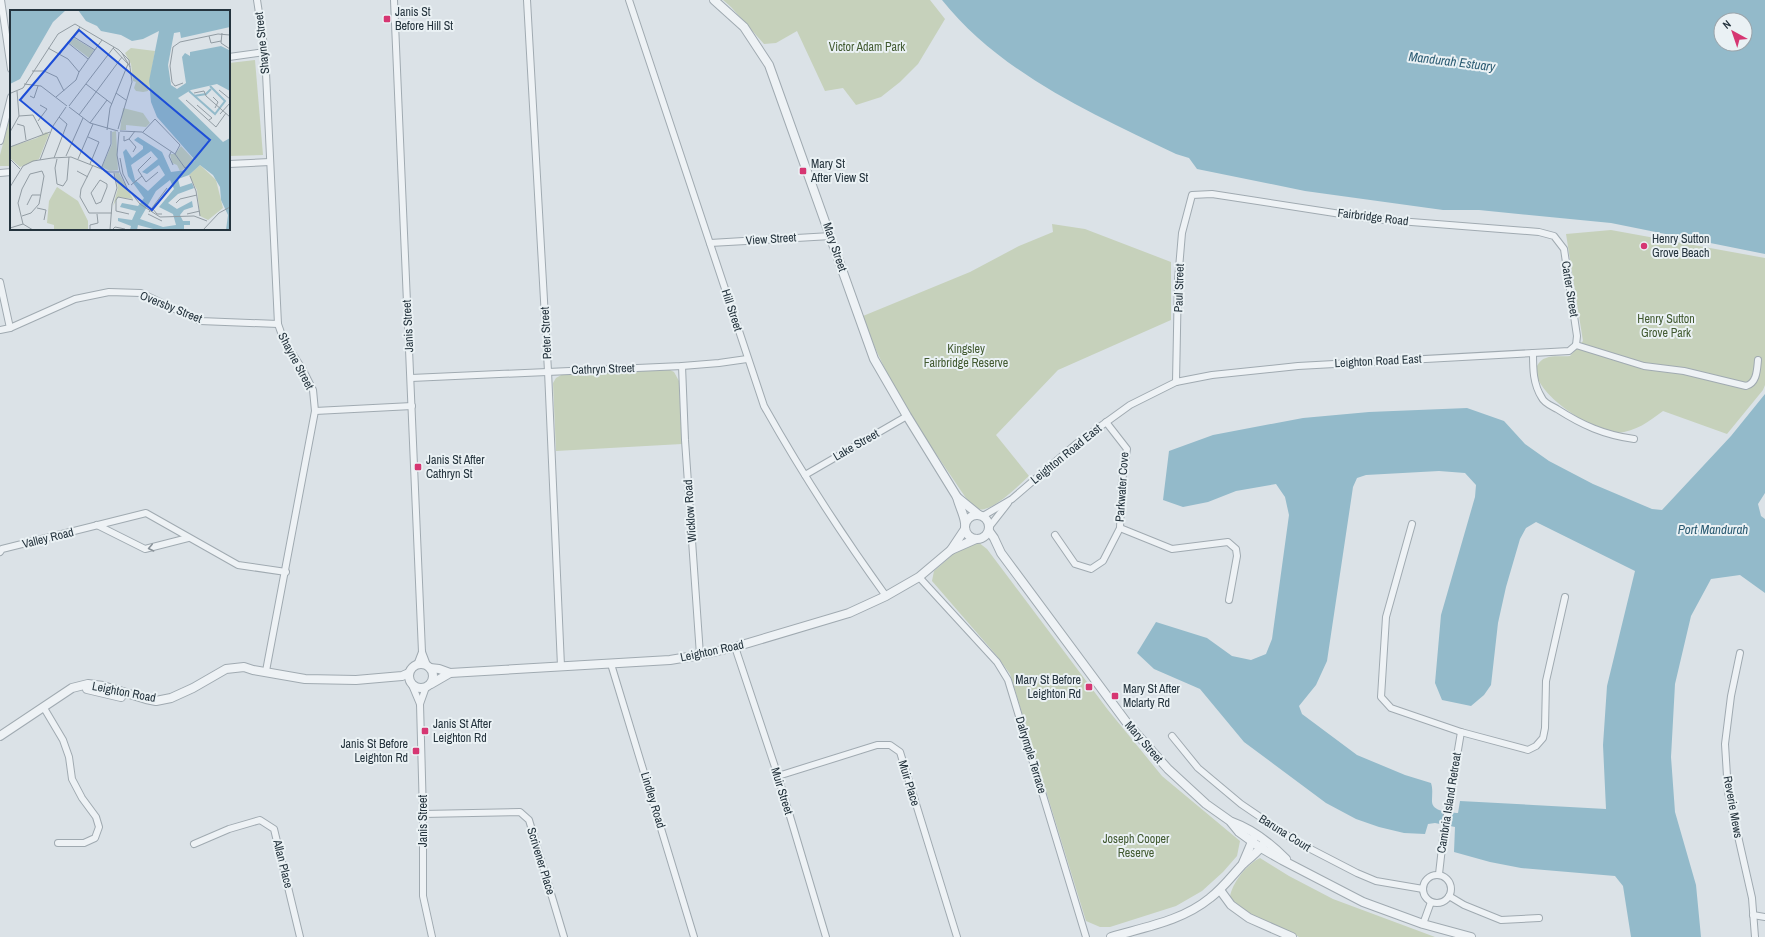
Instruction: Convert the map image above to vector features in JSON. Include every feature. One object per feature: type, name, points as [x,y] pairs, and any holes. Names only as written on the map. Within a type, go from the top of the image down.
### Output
[{"type":"street","points":[[1,0],[10,62]]},
{"type":"street","name":"Shayne Street","points":[[257,0],[265,52],[278,324],[284,341],[314,390],[315,411],[286,572],[266,671]]},
{"type":"street","name":"Janis Street","points":[[394,0],[422,652],[428,667]]},
{"type":"street","name":"Peter Street","points":[[526,0],[548,371],[561,666]]},
{"type":"street","name":"Hill Street","points":[[629,0],[764,406],[785,443],[844,538],[886,596]]},
{"type":"street","name":"Mary Street","points":[[714,0],[744,27],[769,65],[874,359],[957,497],[964,514],[968,536],[988,542],[1001,553]]},
{"type":"street","points":[[230,57],[265,52]]},
{"type":"street","points":[[0,142],[10,101]]},
{"type":"street","points":[[230,164],[270,162]]},
{"type":"street","points":[[0,173],[10,172]]},
{"type":"street","name":"Fairbridge Road","points":[[1192,195],[1212,194],[1373,219],[1539,232],[1554,236]]},
{"type":"street","name":"Paul Street","points":[[1176,382],[1178,280],[1182,233],[1192,195]]},
{"type":"street","name":"View Street","points":[[710,243],[831,236]]},
{"type":"street","name":"Carter Street","points":[[1554,236],[1564,249],[1577,336],[1576,345]]},
{"type":"street","points":[[0,282],[10,328]]},
{"type":"street","name":"Oversby Street","points":[[0,330],[10,328],[75,299],[109,292],[141,293],[200,321],[278,324]]},
{"type":"street","points":[[1576,345],[1644,366],[1684,371],[1746,386],[1750,385],[1754,380],[1758,360]]},
{"type":"street","name":"Leighton Road East","points":[[990,528],[1012,499],[1076,444],[1130,405],[1176,382],[1212,375],[1298,366],[1569,351],[1576,345]]},
{"type":"street","points":[[1533,353],[1533,374],[1542,400],[1570,417],[1598,431],[1612,436],[1634,439]]},
{"type":"street","name":"Cathryn Street","points":[[411,378],[682,366],[719,363],[747,358]]},
{"type":"street","name":"Wicklow Road","points":[[682,366],[685,440],[700,655]]},
{"type":"street","points":[[315,411],[412,406]]},
{"type":"street","name":"Lake Street","points":[[805,474],[907,416]]},
{"type":"street","name":"Parkwater Cove","points":[[1055,535],[1075,564],[1091,569],[1103,561],[1120,528],[1122,481],[1127,450],[1106,422]]},
{"type":"street","name":"Mary Street","points":[[957,497],[988,520],[1001,553],[1127,723],[1168,769],[1206,804],[1230,822],[1243,826],[1253,838],[1323,883],[1363,902],[1423,924],[1471,937]]},
{"type":"street","name":"Leighton Road East","points":[[981,515],[1012,499]]},
{"type":"street","name":"Valley Road","points":[[0,552],[2,549],[146,513],[238,565],[286,572]]},
{"type":"street","points":[[965,526],[970,517],[981,515]]},
{"type":"street","points":[[1412,524],[1386,616],[1380,697],[1391,708],[1461,732],[1528,750],[1536,746],[1543,738],[1546,681],[1565,597]]},
{"type":"street","points":[[97,525],[145,550],[188,538]]},
{"type":"street","name":"Leighton Road","points":[[951,550],[965,526]]},
{"type":"street","points":[[978,539],[986,536],[990,528]]},
{"type":"street","points":[[1120,528],[1172,549],[1228,542],[1236,549],[1237,556],[1229,600]]},
{"type":"street","name":"Leighton Road","points":[[417,665],[439,669],[450,673],[670,660],[700,655],[735,647],[849,613],[886,596],[919,577],[951,550],[978,539]]},
{"type":"street","name":"Dalrymple Terrace","points":[[919,577],[997,662],[1008,680],[1086,937]]},
{"type":"street","name":"Muir Street","points":[[735,647],[778,776],[826,937]]},
{"type":"street","name":"Janis Street","points":[[417,665],[422,652]]},
{"type":"street","name":"Reverie Mews","points":[[1740,653],[1731,696],[1725,744],[1728,792],[1752,898],[1755,937]]},
{"type":"street","name":"Lindley Road","points":[[611,664],[694,937]]},
{"type":"street","points":[[408,679],[413,666],[417,665]]},
{"type":"street","points":[[428,667],[433,676],[428,686]]},
{"type":"street","name":"Leighton Road","points":[[0,736],[60,696],[83,689],[149,704],[173,702],[197,691],[229,672],[245,672],[253,670],[266,671],[305,679],[408,679],[420,688],[428,686],[450,673]]},
{"type":"street","name":"Janis Street","points":[[408,679],[420,704],[423,814],[423,896],[432,937]]},
{"type":"street","name":"Janis Street","points":[[420,704],[428,686]]},
{"type":"street","points":[[44,708],[63,740],[69,758],[72,779],[82,798],[96,817],[99,827],[95,838],[84,843],[58,843]]},
{"type":"street","name":"Cambria Island Retreat","points":[[1439,874],[1450,791],[1461,732]]},
{"type":"street","name":"Baruna Court","points":[[1172,736],[1198,768],[1241,804],[1297,842],[1357,873],[1376,881],[1423,889]]},
{"type":"street","name":"Muir Place","points":[[778,776],[877,745],[890,745],[900,752],[957,937]]},
{"type":"street","name":"Scrivener Place","points":[[423,814],[520,812],[529,820],[564,937]]},
{"type":"street","name":"Allan Place","points":[[194,844],[229,829],[260,820],[274,829],[300,937]]},
{"type":"street","points":[[1242,865],[1253,838]]},
{"type":"street","points":[[1111,937],[1181,916],[1208,900],[1220,890],[1242,865],[1263,845]]},
{"type":"street","points":[[1439,874],[1448,879],[1451,884],[1449,896],[1444,901],[1438,903],[1431,902],[1425,897],[1423,889],[1424,883],[1429,877],[1439,874]]},
{"type":"street","points":[[1220,890],[1231,905],[1249,918],[1292,937]]},
{"type":"street","points":[[1449,896],[1464,905],[1502,920],[1539,918]]},
{"type":"street","points":[[1423,924],[1431,902]]},
{"type":"street","points":[[1753,915],[1765,917]]},
{"type":"green space","name":"Victor Adam Park","points":[[723,0],[930,0],[945,19],[918,64],[900,82],[881,97],[856,105],[843,88],[825,91],[797,31],[776,43],[764,44]]},
{"type":"green space","points":[[255,60],[263,155],[230,156],[230,63]]},
{"type":"green space","points":[[10,117],[10,166],[0,166],[0,155]]},
{"type":"green space","name":"Kingsley Fairbridge Reserve","points":[[1052,224],[1085,229],[1171,262],[1171,320],[1058,370],[996,435],[1029,476],[1012,492],[997,503],[990,507],[977,509],[972,506],[966,498],[922,433],[895,388],[872,341],[863,316],[970,272],[1019,246],[1053,232]]},
{"type":"green space","name":"Henry Sutton Grove Park","points":[[1611,230],[1765,258],[1765,385],[1763,390],[1727,434],[1663,411],[1647,422],[1631,430],[1617,433],[1607,431],[1581,419],[1566,409],[1543,387],[1537,376],[1537,366],[1540,362],[1549,357],[1570,356],[1583,341],[1566,234]]},
{"type":"green space","points":[[670,370],[674,372],[679,381],[682,444],[556,451],[553,383],[556,378],[563,374]]},
{"type":"green space","name":"Joseph Cooper Reserve","points":[[978,542],[987,549],[1108,710],[1162,776],[1240,841],[1237,856],[1223,872],[1202,891],[1176,906],[1110,927],[1100,927],[1086,921],[1010,674],[997,656],[932,581],[934,571],[964,545]]},
{"type":"green space","points":[[1260,858],[1289,876],[1333,899],[1435,937],[1299,937],[1291,932],[1253,916],[1245,911],[1230,897],[1231,892],[1241,874],[1245,869]]},
{"type":"water","name":"Mandurah Estuary","points":[[942,0],[1765,0],[1765,254],[1611,223],[1479,210],[1443,210],[1305,191],[1197,169],[1189,158],[1176,154],[1113,124],[1050,90],[1020,71],[965,26]]},
{"type":"water","name":"Port Mandurah","points":[[1765,394],[1765,493],[1758,504],[1761,516],[1765,519],[1765,593],[1740,575],[1711,579],[1691,616],[1675,684],[1671,757],[1675,812],[1696,885],[1701,937],[1631,937],[1623,886],[1615,876],[1521,868],[1490,862],[1454,852],[1455,827],[1435,823],[1428,824],[1425,834],[1404,833],[1379,827],[1356,819],[1326,803],[1244,742],[1200,689],[1154,669],[1137,653],[1156,622],[1207,638],[1232,656],[1251,660],[1266,654],[1272,639],[1289,515],[1285,497],[1276,484],[1236,491],[1208,502],[1183,507],[1163,500],[1169,451],[1213,435],[1303,418],[1369,412],[1467,408],[1504,421],[1525,444],[1549,461],[1593,484],[1652,509],[1662,510],[1731,436]],"holes":[[[1439,471],[1465,473],[1476,485],[1475,497],[1441,615],[1435,683],[1442,700],[1471,706],[1484,695],[1491,685],[1498,623],[1506,587],[1520,539],[1526,528],[1536,522],[1635,571],[1607,686],[1603,745],[1606,809],[1460,801],[1458,813],[1441,811],[1432,804],[1431,783],[1405,775],[1357,755],[1302,714],[1299,706],[1316,685],[1327,661],[1353,487],[1357,478],[1366,475]]]},
{"type":"place","name":"Janis St Before Hill St","points":[[387,19]]},
{"type":"place","name":"Mary St After View St","points":[[803,171]]},
{"type":"place","name":"Henry Sutton Grove Beach","points":[[1644,246]]},
{"type":"place","name":"Janis St After Cathryn St","points":[[418,467]]},
{"type":"place","name":"Mary St Before Leighton Rd","points":[[1089,687]]},
{"type":"place","name":"Mary St After Mclarty Rd","points":[[1115,696]]},
{"type":"place","name":"Janis St After Leighton Rd","points":[[425,731]]},
{"type":"place","name":"Janis St Before Leighton Rd","points":[[416,751]]}]
